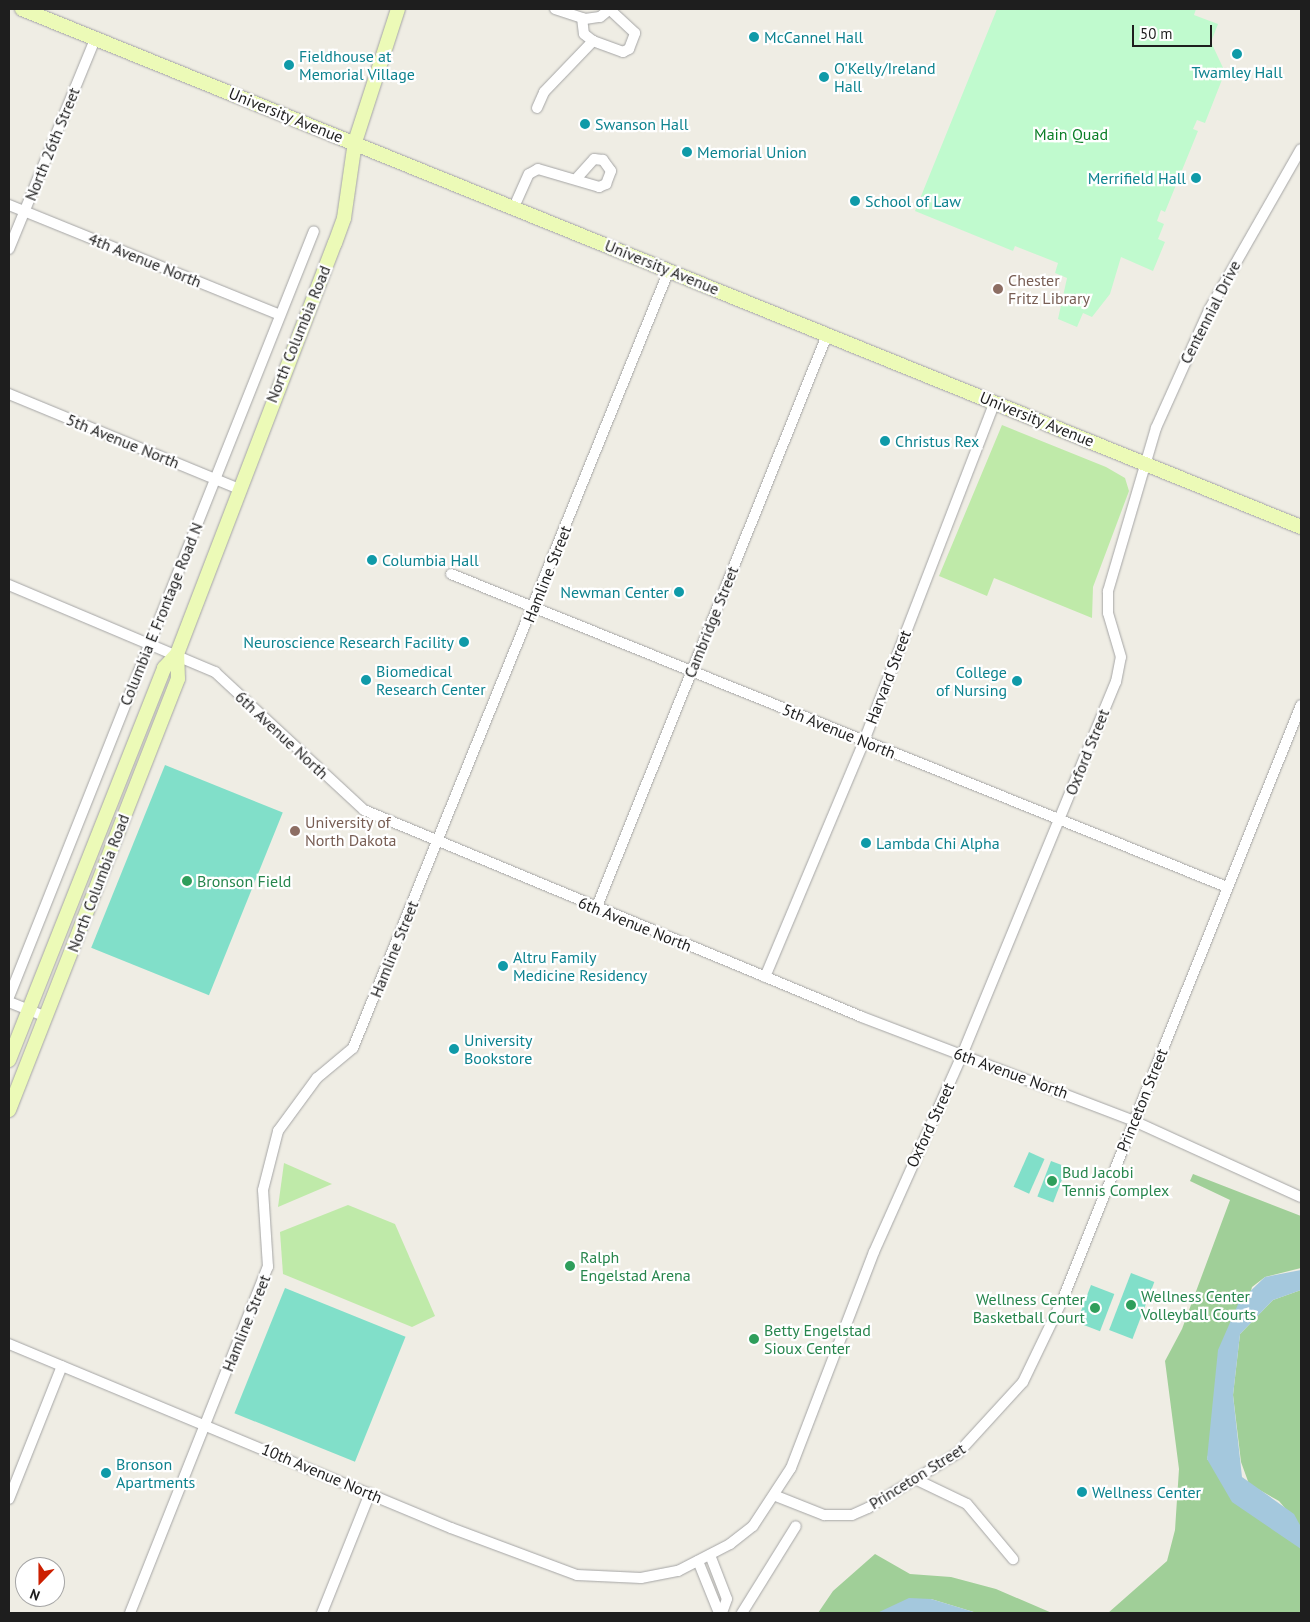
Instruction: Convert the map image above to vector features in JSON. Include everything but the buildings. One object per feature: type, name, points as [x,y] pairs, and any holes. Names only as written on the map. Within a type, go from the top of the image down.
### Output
[{"type":"main road","name":"University Avenue","points":[[22,9],[355,142],[1301,527]]},
{"type":"main road","name":"North Columbia Road","points":[[9,1110],[178,679],[177,654],[237,488],[344,218],[355,142],[398,9]]},
{"type":"main road","name":"North Columbia Road","points":[[9,1060],[164,668],[177,654]]},
{"type":"street","points":[[555,9],[582,18],[600,17],[610,9],[635,33],[633,44],[623,52],[593,41],[584,34],[582,18]]},
{"type":"street","name":"North 26th Street","points":[[9,249],[95,39]]},
{"type":"street","points":[[537,108],[544,92],[593,41]]},
{"type":"street","name":"Centennial Drive","points":[[1137,484],[1200,328],[1301,149]]},
{"type":"street","points":[[514,207],[529,174],[538,168],[577,178]]},
{"type":"street","name":"4th Avenue North","points":[[9,205],[280,315]]},
{"type":"street","name":"Columbia E Frontage Road N","points":[[9,997],[314,231]]},
{"type":"street","name":"Hamline Street","points":[[130,1613],[268,1267],[263,1190],[278,1131],[317,1078],[353,1048],[669,270]]},
{"type":"street","name":"Cambridge Street","points":[[596,909],[827,335]]},
{"type":"street","name":"5th Avenue North","points":[[9,394],[237,488]]},
{"type":"street","name":"Harvard Street","points":[[765,977],[864,741],[995,402]]},
{"type":"street","name":"Oxford Street","points":[[641,1578],[678,1571],[710,1556],[743,1535],[776,1496],[874,1252],[962,1055],[1116,682],[1121,657],[1108,614],[1108,591],[1137,484]]},
{"type":"street","name":"5th Avenue North","points":[[452,574],[1227,887]]},
{"type":"street","name":"6th Avenue North","points":[[9,585],[177,654],[214,672],[364,810],[596,909],[962,1055],[1134,1121],[1301,1197]]},
{"type":"street","name":"Princeton Street","points":[[776,1496],[824,1515],[841,1516],[868,1508],[917,1480],[974,1440],[1023,1382],[1062,1300],[1301,705]]},
{"type":"street","points":[[9,1002],[46,1017]]},
{"type":"street","name":"10th Avenue North","points":[[9,1344],[544,1564],[586,1576],[641,1578]]},
{"type":"street","points":[[9,1499],[62,1366]]},
{"type":"street","points":[[917,1480],[967,1504],[1013,1559]]},
{"type":"street","points":[[322,1613],[370,1493]]},
{"type":"street","points":[[742,1613],[796,1526]]},
{"type":"street","points":[[710,1556],[727,1600],[720,1613]]},
{"type":"street","points":[[698,1561],[720,1613]]},
{"type":"green space","name":"Main Quad","points":[[997,9],[1196,9],[1194,15],[1218,24],[1211,42],[1225,72],[1205,123],[1197,120],[1193,129],[1198,131],[1165,212],[1161,210],[1157,221],[1164,224],[1158,239],[1165,242],[1153,271],[1121,257],[1110,294],[1092,317],[1083,313],[1077,327],[1058,319],[1067,278],[1055,273],[1058,263],[1015,246],[1013,251],[915,211]]},
{"type":"green space","points":[[1002,425],[1106,467],[1125,478],[1129,491],[1093,587],[1092,618],[994,578],[987,596],[939,576]]},
{"type":"green space","name":"Bronson Field","points":[[165,765],[283,813],[209,995],[91,948]]},
{"type":"green space","name":"Bud Jacobi Tennis Complex","points":[[1029,1152],[1045,1159],[1029,1194],[1014,1187]]},
{"type":"green space","name":"Bud Jacobi Tennis Complex","points":[[1051,1161],[1067,1167],[1053,1203],[1037,1196]]},
{"type":"green space","points":[[284,1163],[332,1184],[278,1207]]},
{"type":"green space","points":[[1193,1174],[1301,1216],[1301,1268],[1265,1277],[1252,1287],[1207,1459],[1301,1549],[1301,1613],[1108,1613],[1167,1561],[1175,1530],[1179,1469],[1165,1361],[1182,1329],[1230,1200],[1190,1181]]},
{"type":"green space","points":[[348,1205],[395,1224],[435,1316],[412,1327],[283,1274],[280,1232]]},
{"type":"green space","name":"Wellness Center Volleyball Courts","points":[[1131,1273],[1154,1282],[1132,1339],[1109,1330]]},
{"type":"green space","name":"Wellness Center Basketball Court","points":[[1091,1285],[1114,1294],[1100,1331],[1077,1322]]},
{"type":"green space","points":[[285,1288],[406,1337],[355,1462],[234,1413]]},
{"type":"green space","points":[[1301,1290],[1301,1527],[1279,1501],[1249,1484],[1241,1462],[1233,1395],[1240,1334],[1273,1300]]},
{"type":"green space","points":[[875,1554],[910,1574],[951,1577],[996,1589],[1052,1613],[977,1613],[931,1599],[877,1613],[818,1613],[833,1591]]},
{"type":"water","points":[[1301,1270],[1301,1290],[1273,1300],[1240,1334],[1233,1395],[1242,1477],[1294,1514],[1301,1527],[1301,1549],[1232,1502],[1207,1459],[1218,1350],[1239,1302],[1265,1277]]},
{"type":"water","points":[[909,1598],[931,1599],[977,1613],[877,1613]]},
{"type":"place","name":"McCannel Hall","points":[[754,37]]},
{"type":"place","name":"Twamley Hall","points":[[1237,54]]},
{"type":"place","name":"Fieldhouse at Memorial Village","points":[[289,65]]},
{"type":"place","name":"O'Kelly/Ireland Hall","points":[[824,77]]},
{"type":"place","name":"Swanson Hall","points":[[585,124]]},
{"type":"place","name":"Memorial Union","points":[[687,152]]},
{"type":"place","name":"Merrifield Hall","points":[[1196,178]]},
{"type":"place","name":"School of Law","points":[[855,201]]},
{"type":"place","name":"Chester Fritz Library","points":[[998,289]]},
{"type":"place","name":"Christus Rex","points":[[885,441]]},
{"type":"place","name":"Columbia Hall","points":[[372,560]]},
{"type":"place","name":"Newman Center","points":[[679,592]]},
{"type":"place","name":"Neuroscience Research Facility","points":[[464,642]]},
{"type":"place","name":"Biomedical Research Center","points":[[366,680]]},
{"type":"place","name":"College of Nursing","points":[[1017,681]]},
{"type":"place","name":"University of North Dakota","points":[[295,831]]},
{"type":"place","name":"Lambda Chi Alpha","points":[[866,843]]},
{"type":"place","name":"Bronson Field","points":[[187,881]]},
{"type":"place","name":"Altru Family Medicine Residency","points":[[503,966]]},
{"type":"place","name":"University Bookstore","points":[[454,1049]]},
{"type":"place","name":"Bud Jacobi Tennis Complex","points":[[1052,1181]]},
{"type":"place","name":"Ralph Engelstad Arena","points":[[570,1266]]},
{"type":"place","name":"Wellness Center Volleyball Courts","points":[[1131,1305]]},
{"type":"place","name":"Wellness Center Basketball Court","points":[[1095,1308]]},
{"type":"place","name":"Betty Engelstad Sioux Center","points":[[754,1339]]},
{"type":"place","name":"Bronson Apartments","points":[[106,1473]]},
{"type":"place","name":"Wellness Center","points":[[1082,1492]]}]
